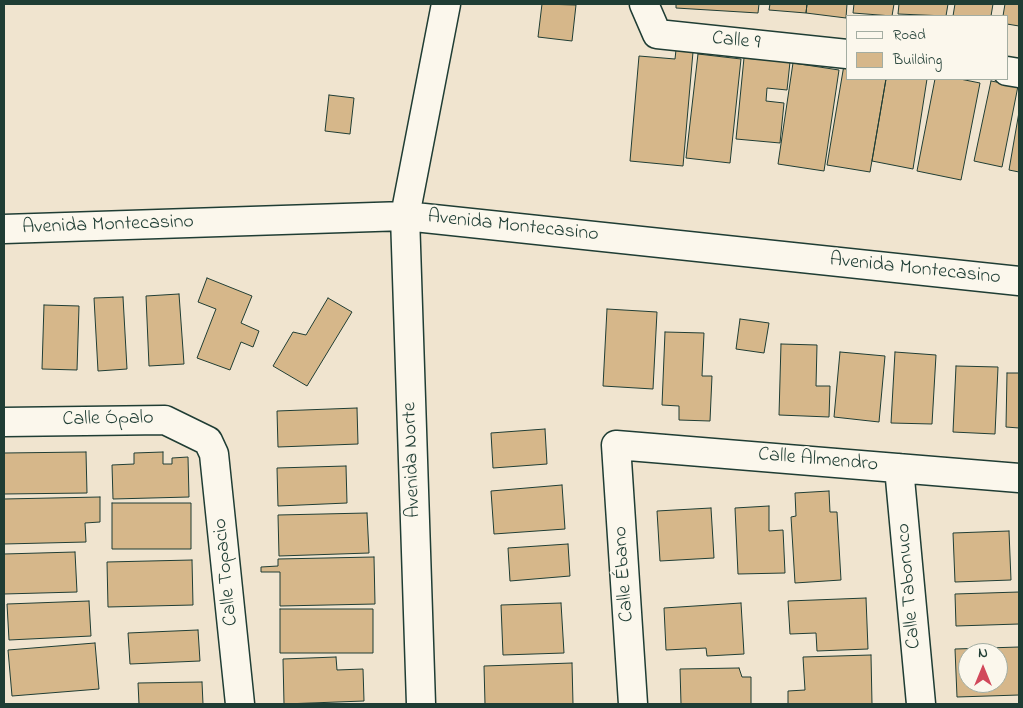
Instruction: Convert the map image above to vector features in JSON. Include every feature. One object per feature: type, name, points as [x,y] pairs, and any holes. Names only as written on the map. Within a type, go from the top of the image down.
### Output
[{"type":"street","name":"Avenida Norte","points":[[421,704],[405,216],[446,4]]},
{"type":"street","name":"Calle 9","points":[[644,4],[657,34],[846,54]]},
{"type":"street","name":"Avenida Montecasino","points":[[4,229],[405,216],[1019,281]]},
{"type":"street","name":"Calle Ópalo","points":[[4,422],[165,420],[208,441]]},
{"type":"street","name":"Calle Topacio","points":[[208,441],[214,454],[240,704]]},
{"type":"street","name":"Calle Almendro","points":[[616,445],[1019,478]]},
{"type":"street","name":"Calle Ébano","points":[[616,445],[633,704]]},
{"type":"street","name":"Calle Tabonuco","points":[[899,468],[921,704]]},
{"type":"building","points":[[542,4],[576,5],[572,41],[538,37]]},
{"type":"building","points":[[676,4],[759,4],[758,13],[676,8]]},
{"type":"building","points":[[770,4],[807,4],[806,13],[769,10]]},
{"type":"building","points":[[807,4],[847,4],[846,18],[806,13]]},
{"type":"building","points":[[854,4],[894,4],[892,15],[853,13]]},
{"type":"building","points":[[899,4],[948,4],[946,15],[898,14]]},
{"type":"building","points":[[955,4],[993,4],[991,15],[953,15]]},
{"type":"building","points":[[1005,4],[1019,4],[1019,26],[1008,24],[1008,15],[1003,15]]},
{"type":"building","points":[[676,50],[693,52],[683,166],[630,161],[639,56],[675,59]]},
{"type":"building","points":[[698,54],[741,59],[730,163],[686,158]]},
{"type":"building","points":[[744,58],[790,62],[787,90],[767,88],[766,101],[784,103],[780,143],[736,139]]},
{"type":"building","points":[[793,63],[839,70],[824,171],[778,164]]},
{"type":"building","points":[[844,65],[846,65],[846,80],[886,80],[870,172],[827,165]]},
{"type":"building","points":[[886,80],[927,80],[913,169],[872,161]]},
{"type":"building","points":[[935,80],[965,80],[980,83],[961,180],[917,171]]},
{"type":"building","points":[[991,81],[1018,86],[1002,167],[974,161]]},
{"type":"building","points":[[329,95],[354,98],[350,134],[325,131]]},
{"type":"building","points":[[1019,112],[1019,172],[1009,170]]},
{"type":"building","points":[[207,278],[252,296],[241,323],[259,331],[253,347],[241,342],[230,370],[197,358],[216,309],[198,302]]},
{"type":"building","points":[[179,294],[184,364],[149,366],[146,296]]},
{"type":"building","points":[[123,297],[127,369],[98,371],[94,298]]},
{"type":"building","points":[[328,298],[352,312],[307,386],[273,366],[293,332],[306,335]]},
{"type":"building","points":[[44,305],[79,306],[77,370],[42,369]]},
{"type":"building","points":[[607,309],[657,312],[653,389],[603,386]]},
{"type":"building","points":[[740,319],[769,323],[764,353],[736,349]]},
{"type":"building","points":[[665,332],[704,333],[702,376],[712,376],[710,421],[679,420],[679,406],[662,405]]},
{"type":"building","points":[[781,344],[817,345],[816,386],[830,386],[829,417],[779,415]]},
{"type":"building","points":[[840,352],[885,356],[879,422],[834,417]]},
{"type":"building","points":[[895,352],[936,355],[932,424],[891,423]]},
{"type":"building","points":[[956,366],[998,367],[995,434],[953,432]]},
{"type":"building","points":[[1007,373],[1019,373],[1019,428],[1006,427]]},
{"type":"building","points":[[357,408],[358,444],[278,447],[277,411]]},
{"type":"building","points":[[545,429],[547,464],[493,468],[491,433]]},
{"type":"building","points":[[86,452],[87,493],[4,494],[4,453]]},
{"type":"building","points":[[163,452],[163,464],[172,464],[172,458],[188,457],[189,497],[113,499],[112,465],[134,464],[134,453]]},
{"type":"building","points":[[346,466],[347,503],[278,506],[277,468]]},
{"type":"building","points":[[562,485],[565,529],[494,534],[491,491]]},
{"type":"building","points":[[829,491],[830,512],[837,512],[841,580],[795,583],[791,517],[796,516],[795,493]]},
{"type":"building","points":[[100,497],[100,522],[85,523],[86,542],[4,544],[4,499]]},
{"type":"building","points":[[112,503],[191,503],[191,549],[112,549]]},
{"type":"building","points":[[769,506],[769,531],[783,530],[785,573],[738,574],[735,508]]},
{"type":"building","points":[[711,508],[714,558],[660,561],[657,511]]},
{"type":"building","points":[[367,513],[369,553],[279,556],[278,515]]},
{"type":"building","points":[[1009,531],[1011,580],[955,582],[953,533]]},
{"type":"building","points":[[568,544],[570,576],[510,581],[508,548]]},
{"type":"building","points":[[75,552],[77,592],[4,594],[4,554]]},
{"type":"building","points":[[374,557],[375,604],[280,606],[280,572],[261,572],[261,567],[278,566],[278,559]]},
{"type":"building","points":[[192,560],[193,605],[108,607],[107,562]]},
{"type":"building","points":[[1019,592],[1019,624],[956,626],[955,594]]},
{"type":"building","points":[[866,598],[868,649],[817,651],[816,633],[790,634],[788,601]]},
{"type":"building","points":[[89,601],[91,636],[9,640],[7,604]]},
{"type":"building","points":[[561,603],[564,653],[503,655],[501,605]]},
{"type":"building","points":[[741,603],[744,654],[707,656],[706,648],[666,650],[664,608]]},
{"type":"building","points":[[280,609],[373,609],[373,653],[280,653]]},
{"type":"building","points":[[198,630],[200,661],[130,664],[128,633]]},
{"type":"building","points":[[95,643],[99,689],[12,696],[8,650]]},
{"type":"building","points":[[1008,647],[1019,647],[1019,695],[957,697],[955,649],[958,649],[958,693],[1008,693]]},
{"type":"building","points":[[871,655],[872,704],[788,704],[788,691],[805,690],[803,657]]},
{"type":"building","points":[[336,657],[337,670],[363,669],[364,701],[284,704],[283,659]]},
{"type":"building","points":[[572,663],[573,704],[485,704],[484,666]]},
{"type":"building","points":[[739,668],[742,677],[751,677],[751,704],[681,704],[680,669]]},
{"type":"building","points":[[202,682],[203,704],[139,704],[138,683]]}]
